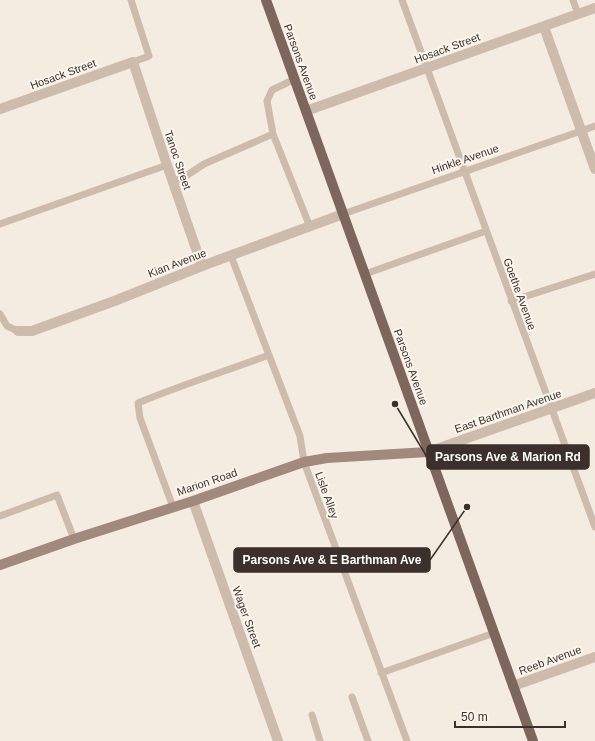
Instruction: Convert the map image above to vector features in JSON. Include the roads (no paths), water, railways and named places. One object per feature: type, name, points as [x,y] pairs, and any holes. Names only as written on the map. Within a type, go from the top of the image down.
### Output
[{"type":"main road","name":"Parsons Avenue","points":[[266,0],[533,741]]},
{"type":"street","name":"Hosack Street","points":[[306,111],[595,8]]},
{"type":"street","points":[[544,27],[595,169]]},
{"type":"street","name":"Hosack Street","points":[[0,109],[133,62]]},
{"type":"street","name":"Tanoc Street","points":[[133,62],[202,266]]},
{"type":"street","name":"Kian Avenue","points":[[18,331],[32,331],[343,214]]},
{"type":"street","name":"East Barthman Avenue","points":[[428,452],[595,393]]},
{"type":"street","name":"Marion Road","points":[[0,565],[173,506],[193,501],[304,462],[327,458],[428,452]]},
{"type":"street","name":"Wager Street","points":[[193,501],[278,741]]},
{"type":"street","name":"Reeb Avenue","points":[[514,686],[595,657]]},
{"type":"lane","points":[[131,0],[149,56],[133,62]]},
{"type":"lane","name":"Goethe Avenue","points":[[402,0],[595,527]]},
{"type":"lane","points":[[573,0],[578,14]]},
{"type":"lane","points":[[295,79],[272,90],[267,101],[273,134],[310,227]]},
{"type":"lane","name":"Hinkle Avenue","points":[[343,214],[595,126]]},
{"type":"lane","points":[[173,182],[186,176],[204,164],[273,134]]},
{"type":"lane","points":[[0,224],[167,165]]},
{"type":"lane","points":[[365,274],[486,231]]},
{"type":"lane","name":"Lisle Alley","points":[[231,256],[300,436],[304,462],[406,741]]},
{"type":"lane","points":[[511,300],[595,274]]},
{"type":"lane","points":[[0,314],[7,326],[18,331]]},
{"type":"lane","points":[[173,506],[140,418],[138,403],[269,354]]},
{"type":"lane","points":[[0,516],[57,494],[74,539]]},
{"type":"lane","points":[[381,673],[494,632]]},
{"type":"lane","points":[[352,697],[368,741]]},
{"type":"lane","points":[[312,715],[320,741]]},
{"type":"place","name":"Parsons Ave & Marion Rd","points":[[395,404]]},
{"type":"place","name":"Parsons Ave & E Barthman Ave","points":[[467,507]]}]
